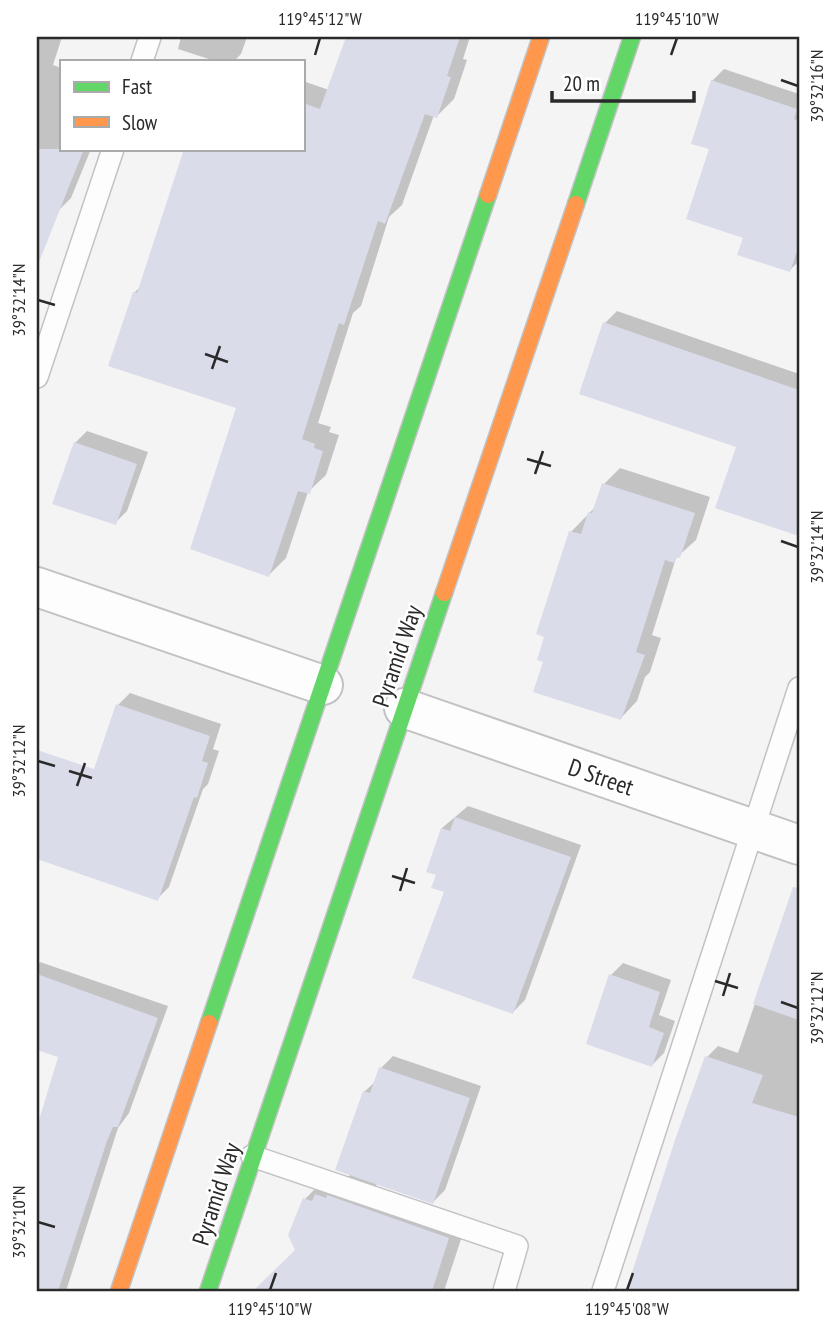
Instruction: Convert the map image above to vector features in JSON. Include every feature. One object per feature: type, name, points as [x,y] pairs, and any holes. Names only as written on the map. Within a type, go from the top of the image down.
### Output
[{"type":"main road","points":[[120,1291],[541,37]]},
{"type":"main road","name":"Pyramid Way","points":[[208,1291],[632,37]]},
{"type":"street","points":[[37,587],[323,685]]},
{"type":"street","name":"D Street","points":[[404,708],[799,845]]},
{"type":"lane","points":[[142,60],[150,37]]},
{"type":"lane","points":[[37,377],[113,150]]},
{"type":"lane","points":[[603,1291],[799,688]]},
{"type":"lane","points":[[252,1156],[517,1247],[504,1291]]},
{"type":"building","points":[[346,37],[460,37],[447,76],[451,77],[437,118],[425,114],[385,224],[378,221],[344,325],[339,323],[302,439],[315,444],[314,448],[323,451],[310,494],[298,491],[269,577],[190,549],[236,408],[108,366],[133,292],[137,293],[184,150],[304,150],[304,103],[320,109]]},
{"type":"building","points":[[711,80],[797,109],[794,119],[799,121],[799,245],[790,272],[737,255],[743,238],[686,219],[709,149],[691,144]]},
{"type":"building","points":[[37,149],[84,150],[39,262]]},
{"type":"building","points":[[603,322],[799,390],[799,536],[715,508],[736,447],[579,394]]},
{"type":"building","points":[[74,442],[137,464],[116,525],[52,504]]},
{"type":"building","points":[[602,483],[695,513],[680,558],[676,557],[674,563],[665,560],[636,652],[645,655],[621,720],[533,692],[543,662],[537,660],[544,637],[536,634],[569,531],[581,534],[588,512],[592,513]]},
{"type":"building","points":[[116,704],[210,736],[202,761],[208,763],[197,798],[194,797],[158,901],[37,859],[37,750],[94,769]]},
{"type":"building","points":[[455,817],[571,857],[513,1014],[412,978],[444,892],[431,888],[436,875],[426,872],[441,828],[450,831]]},
{"type":"building","points":[[793,887],[799,888],[799,1020],[753,1004]]},
{"type":"building","points":[[37,974],[158,1018],[118,1127],[113,1127],[107,1141],[58,1291],[37,1291],[37,1127],[58,1057],[37,1050]]},
{"type":"building","points":[[609,974],[660,992],[649,1027],[664,1033],[652,1067],[586,1044]]},
{"type":"building","points":[[705,1056],[763,1075],[752,1103],[799,1117],[799,1291],[626,1291]]},
{"type":"building","points":[[379,1067],[470,1098],[433,1204],[335,1170],[363,1091],[370,1093]]},
{"type":"building","points":[[315,1194],[326,1198],[327,1195],[449,1238],[432,1291],[253,1291],[295,1250],[288,1235],[303,1198],[312,1201]]},
{"type":"traffic: fast","points":[[576,204],[632,37]]},
{"type":"traffic: fast","points":[[209,1023],[488,195]]},
{"type":"traffic: fast","points":[[208,1291],[444,593]]},
{"type":"traffic: slow","points":[[488,195],[541,37]]},
{"type":"traffic: slow","points":[[444,593],[576,204]]},
{"type":"traffic: slow","points":[[119,1291],[209,1023]]}]
